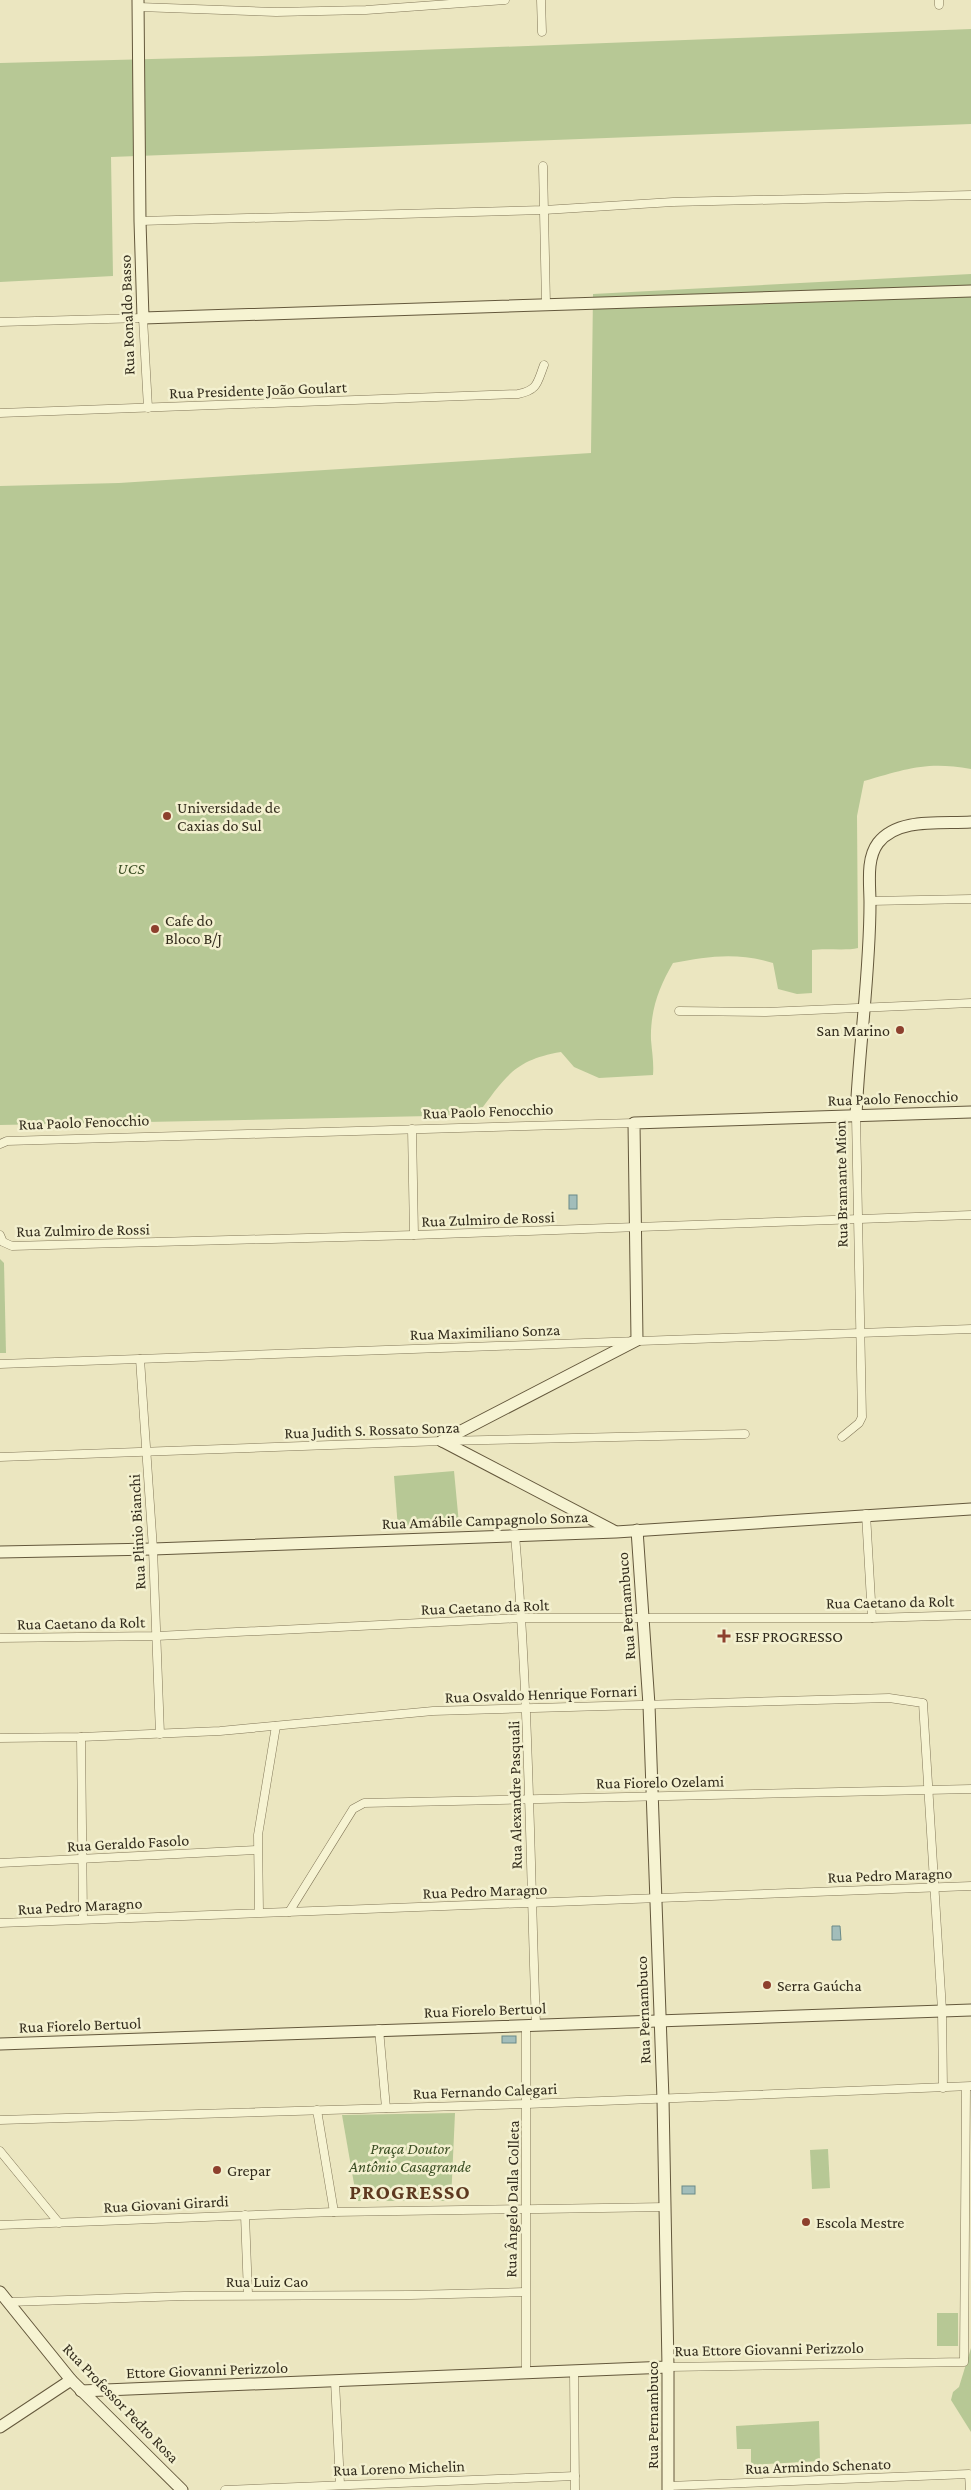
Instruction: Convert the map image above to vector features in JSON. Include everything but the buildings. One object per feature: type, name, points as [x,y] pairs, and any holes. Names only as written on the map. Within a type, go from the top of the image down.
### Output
[{"type":"street","points":[[138,4],[296,11],[366,10],[505,0]]},
{"type":"street","points":[[541,0],[542,32]]},
{"type":"street","name":"Rua Ronaldo Basso","points":[[138,4],[140,221],[148,408]]},
{"type":"street","points":[[543,166],[546,304]]},
{"type":"street","points":[[140,221],[544,210],[673,202],[971,195]]},
{"type":"street","points":[[0,322],[971,291]]},
{"type":"street","name":"Rua Presidente João Goulart","points":[[0,413],[518,394],[536,388],[544,365]]},
{"type":"street","name":"Rua Bramante Mion","points":[[842,1437],[859,1423],[862,1417],[856,1116],[870,940],[870,864],[877,844],[888,833],[902,826],[971,822]]},
{"type":"street","points":[[870,901],[971,899]]},
{"type":"street","points":[[679,1011],[766,1012],[971,1003]]},
{"type":"street","name":"Rua Paolo Fenocchio","points":[[3,1142],[971,1112]]},
{"type":"street","points":[[442,1441],[638,1340],[634,1123]]},
{"type":"street","points":[[412,1129],[414,1235]]},
{"type":"street","name":"Rua Zulmiro de Rossi","points":[[0,1236],[6,1245],[414,1235],[971,1215]]},
{"type":"street","name":"Rua Maximiliano Sonza","points":[[0,1364],[971,1329]]},
{"type":"street","name":"Rua Plinio Bianchi","points":[[140,1359],[153,1549],[160,1734]]},
{"type":"street","name":"Rua Judith S. Rossato Sonza","points":[[0,1458],[147,1454],[442,1441],[745,1434]]},
{"type":"street","points":[[442,1441],[616,1532]]},
{"type":"street","name":"Rua Amábile Campagnolo Sonza","points":[[0,1552],[153,1549],[616,1532],[866,1514],[971,1509]]},
{"type":"street","points":[[866,1514],[872,1618]]},
{"type":"street","name":"Rua Pernambuco","points":[[637,1530],[649,1705],[663,2099],[666,2208],[668,2488]]},
{"type":"street","name":"Rua Alexandre Pasquali","points":[[515,1535],[527,1710],[532,1903],[531,2025]]},
{"type":"street","name":"Rua Caetano da Rolt","points":[[0,1638],[157,1636],[522,1618],[872,1618],[971,1614]]},
{"type":"street","name":"Rua Osvaldo Henrique Fornari","points":[[0,1738],[160,1734],[276,1726],[433,1711],[527,1710],[889,1698],[924,1703],[927,1790]]},
{"type":"street","points":[[259,1912],[257,1850],[276,1726]]},
{"type":"street","points":[[81,1737],[84,1919]]},
{"type":"street","name":"Rua Fiorelo Ozelami","points":[[289,1912],[352,1809],[364,1803],[971,1789]]},
{"type":"street","points":[[927,1790],[942,2010],[943,2088]]},
{"type":"street","name":"Rua Geraldo Fasolo","points":[[0,1863],[257,1850]]},
{"type":"street","name":"Rua Pedro Maragno","points":[[0,1923],[971,1886]]},
{"type":"street","name":"Rua Fiorelo Bertuol","points":[[0,2044],[379,2029],[971,2010]]},
{"type":"street","name":"Rua Ângelo Dalla Colleta","points":[[526,2373],[525,2208],[531,2025]]},
{"type":"street","points":[[379,2029],[386,2108]]},
{"type":"street","name":"Rua Fernando Calegari","points":[[0,2120],[527,2104],[968,2086]]},
{"type":"street","name":"Rua Ettore Giovanni Perizzolo","points":[[335,2381],[668,2367],[964,2362],[968,2086]]},
{"type":"street","points":[[317,2110],[334,2212]]},
{"type":"street","points":[[0,2151],[59,2223]]},
{"type":"street","name":"Rua Giovani Girardi","points":[[0,2225],[245,2214],[525,2208],[666,2208]]},
{"type":"street","points":[[245,2214],[248,2294]]},
{"type":"street","name":"Rua Professor Pedro Rosa","points":[[0,2292],[70,2380],[182,2490]]},
{"type":"street","name":"Rua Luiz Cao","points":[[9,2302],[248,2294],[411,2295],[525,2292]]},
{"type":"street","points":[[574,2371],[575,2490]]},
{"type":"street","points":[[0,2427],[70,2380]]},
{"type":"street","points":[[335,2381],[340,2484]]},
{"type":"street","name":"Ettore Giovanni Perizzolo","points":[[81,2391],[335,2381]]},
{"type":"street","name":"Rua Armindo Schenato","points":[[668,2488],[969,2474],[970,2490]]},
{"type":"street","name":"Rua Loreno Michelin","points":[[225,2490],[575,2476]]},
{"type":"green space","points":[[971,29],[971,124],[111,157],[113,276],[0,282],[0,63],[262,56]]},
{"type":"green space","name":"UCS","points":[[971,274],[971,769],[929,766],[864,781],[857,816],[858,948],[812,950],[812,993],[797,994],[778,989],[773,963],[748,957],[698,958],[673,963],[660,990],[652,1019],[653,1075],[599,1078],[574,1067],[561,1052],[545,1055],[521,1066],[512,1073],[503,1081],[477,1115],[0,1125],[0,486],[119,483],[591,453],[593,294]]},
{"type":"green space","points":[[0,1259],[4,1263],[6,1353],[0,1353]]},
{"type":"green space","points":[[454,1471],[459,1524],[398,1529],[394,1476]]},
{"type":"green space","name":"Praça Doutor Antônio Casagrande","points":[[455,2113],[451,2201],[357,2201],[342,2115]]},
{"type":"green space","points":[[828,2149],[830,2188],[812,2189],[810,2150]]},
{"type":"green space","points":[[937,2313],[958,2313],[958,2346],[937,2346]]},
{"type":"green space","points":[[971,2348],[971,2432],[951,2400],[953,2392],[959,2387]]},
{"type":"green space","points":[[819,2421],[820,2461],[751,2465],[751,2449],[737,2449],[736,2426]]},
{"type":"water","points":[[569,1195],[577,1195],[577,1209],[569,1209]]},
{"type":"water","points":[[832,1926],[840,1926],[841,1940],[832,1940]]},
{"type":"water","points":[[502,2036],[516,2036],[516,2043],[502,2043]]},
{"type":"water","points":[[682,2186],[695,2186],[695,2194],[682,2194]]},
{"type":"place","name":"Universidade de Caxias do Sul","points":[[167,816]]},
{"type":"place","name":"Cafe do Bloco B/J","points":[[155,929]]},
{"type":"place","name":"San Marino","points":[[900,1030]]},
{"type":"place","name":"ESF PROGRESSO","points":[[724,1636]]},
{"type":"place","name":"Serra Gaúcha","points":[[767,1985]]},
{"type":"place","name":"Grepar","points":[[217,2170]]},
{"type":"place","name":"Escola Mestre","points":[[806,2222]]},
{"type":"district","name":"PROGRESSO","points":[[410,2192]]}]
